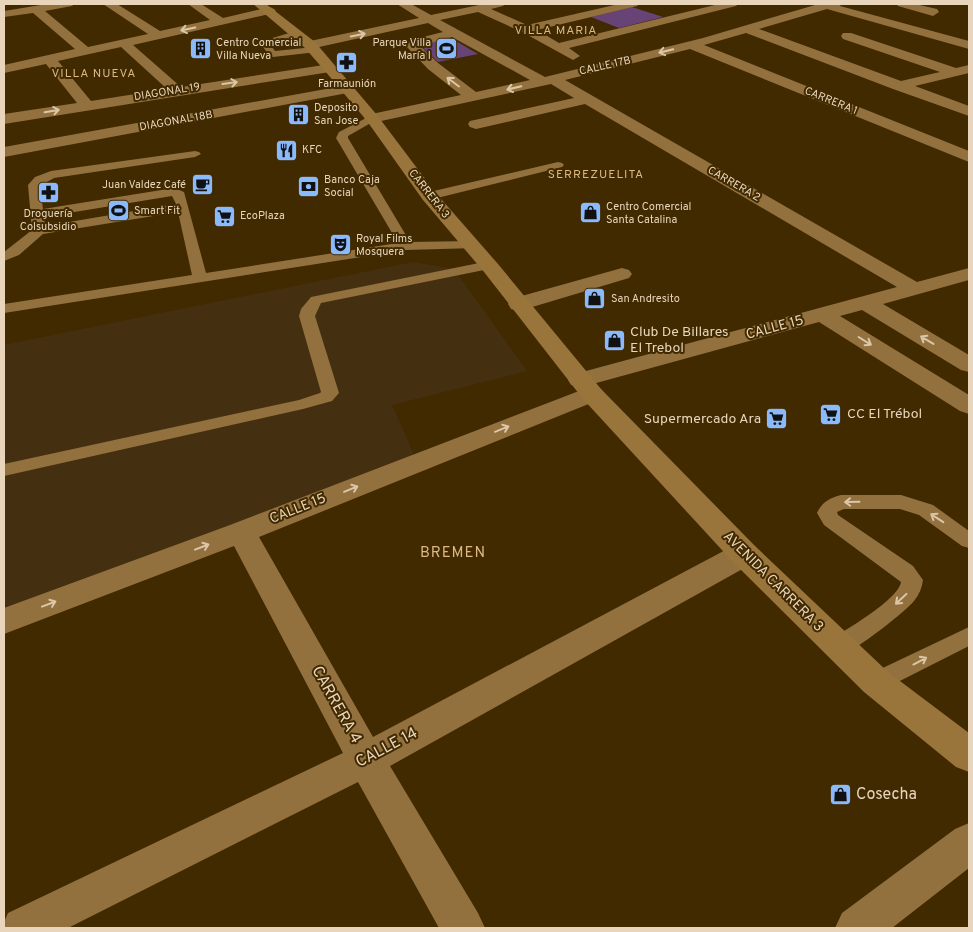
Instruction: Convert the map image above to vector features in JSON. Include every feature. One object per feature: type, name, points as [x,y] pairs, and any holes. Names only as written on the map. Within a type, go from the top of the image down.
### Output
[{"type":"main road","name":"CARRERA 3","points":[[265,7],[312,48],[348,89],[372,118],[429,196],[489,265],[586,387]]},
{"type":"main road","name":"AVENIDA CARRERA 3","points":[[586,387],[744,554],[838,646],[876,682],[969,755]]},
{"type":"street","points":[[4,14],[68,4]]},
{"type":"street","points":[[109,4],[158,35]]},
{"type":"street","points":[[194,4],[221,22]]},
{"type":"street","name":"CARRERA 2","points":[[403,4],[491,54],[588,99],[915,290]]},
{"type":"street","points":[[312,48],[499,4]]},
{"type":"street","points":[[526,29],[633,4]]},
{"type":"street","points":[[558,47],[732,4]]},
{"type":"street","points":[[827,4],[969,45]]},
{"type":"street","name":"CALLE 17B","points":[[372,118],[474,97],[596,68],[634,62],[827,4]]},
{"type":"street","points":[[902,4],[933,12]]},
{"type":"street","points":[[6,65],[49,59],[221,22],[265,7]]},
{"type":"street","points":[[479,8],[526,29],[596,68]]},
{"type":"street","points":[[35,9],[84,51]]},
{"type":"street","points":[[661,10],[730,34]]},
{"type":"street","points":[[898,25],[843,37],[955,72]]},
{"type":"street","points":[[748,29],[969,111]]},
{"type":"street","points":[[940,36],[960,31]]},
{"type":"street","points":[[454,33],[413,44],[412,46],[433,66],[474,97]]},
{"type":"street","points":[[794,46],[821,41]]},
{"type":"street","points":[[124,43],[177,91]]},
{"type":"street","name":"CARRERA 1","points":[[692,45],[969,157]]},
{"type":"street","points":[[472,58],[491,54]]},
{"type":"street","points":[[49,59],[87,104]]},
{"type":"street","points":[[433,66],[452,62]]},
{"type":"street","name":"DIAGONAL 19","points":[[4,119],[87,104],[330,68]]},
{"type":"street","points":[[872,92],[969,69]]},
{"type":"street","name":"DIAGONAL 18B","points":[[4,152],[348,89]]},
{"type":"street","points":[[834,102],[853,97]]},
{"type":"street","points":[[476,124],[588,99]]},
{"type":"street","points":[[519,304],[622,274]]},
{"type":"street","name":"CALLE 15","points":[[4,621],[240,532],[586,387],[823,315],[969,274]]},
{"type":"street","points":[[866,303],[969,365]]},
{"type":"street","points":[[823,315],[969,406]]},
{"type":"street","name":"CARRERA 4","points":[[240,532],[366,760],[463,928]]},
{"type":"street","name":"CALLE 14","points":[[23,928],[366,760],[744,554]]},
{"type":"street","points":[[858,928],[969,843]]},
{"type":"lane","points":[[296,34],[263,42],[273,54],[312,48]]},
{"type":"lane","points":[[372,118],[343,134],[342,138],[406,246]]},
{"type":"lane","points":[[39,231],[34,185],[39,180],[51,176],[195,154]]},
{"type":"lane","points":[[429,196],[558,165]]},
{"type":"lane","points":[[36,214],[166,192],[180,194],[200,278]]},
{"type":"lane","points":[[4,257],[14,252],[39,231],[182,207]]},
{"type":"lane","points":[[4,309],[406,246],[471,245]]},
{"type":"lane","points":[[4,470],[304,404],[326,397],[330,393],[307,316],[309,309],[316,300],[489,265]]},
{"type":"lane","points":[[838,646],[866,629],[901,600],[911,588],[912,580],[905,572],[831,520],[827,513],[829,508],[841,502],[901,502],[926,510],[969,541]]},
{"type":"lane","points":[[876,682],[969,636]]},
{"type":"shaded area","points":[[632,7],[663,17],[619,28],[591,17]]},
{"type":"shaded area","name":"Parque Villa María I","points":[[449,37],[478,54],[438,62],[420,45]]},
{"type":"shaded area","points":[[413,262],[454,269],[527,371],[392,405],[415,457],[4,615],[4,345]]},
{"type":"place","name":"Centro Comercial Villa Nueva","points":[[200,49]]},
{"type":"place","name":"Parque Villa María I","points":[[447,49]]},
{"type":"place","name":"Farmaunión","points":[[347,63]]},
{"type":"place","name":"Deposito San Jose","points":[[298,114]]},
{"type":"place","name":"KFC","points":[[286,150]]},
{"type":"place","name":"Juan Valdez Café","points":[[202,185]]},
{"type":"place","name":"Banco Caja Social","points":[[308,186]]},
{"type":"place","name":"Droguería Colsubsidio","points":[[48,193]]},
{"type":"place","name":"Smart Fit","points":[[118,211]]},
{"type":"place","name":"Centro Comercial Santa Catalina","points":[[590,213]]},
{"type":"place","name":"EcoPlaza","points":[[224,216]]},
{"type":"place","name":"Royal Films Mosquera","points":[[340,245]]},
{"type":"place","name":"San Andresito","points":[[595,299]]},
{"type":"place","name":"Club De Billares El Trebol","points":[[614,340]]},
{"type":"place","name":"CC El Trébol","points":[[831,414]]},
{"type":"place","name":"Supermercado Ara","points":[[777,419]]},
{"type":"place","name":"Cosecha","points":[[840,795]]},
{"type":"district","name":"VILLA MARIA","points":[[556,31]]},
{"type":"district","name":"VILLA NUEVA","points":[[94,74]]},
{"type":"district","name":"SERREZUELITA","points":[[596,175]]},
{"type":"district","name":"BREMEN","points":[[453,553]]}]
